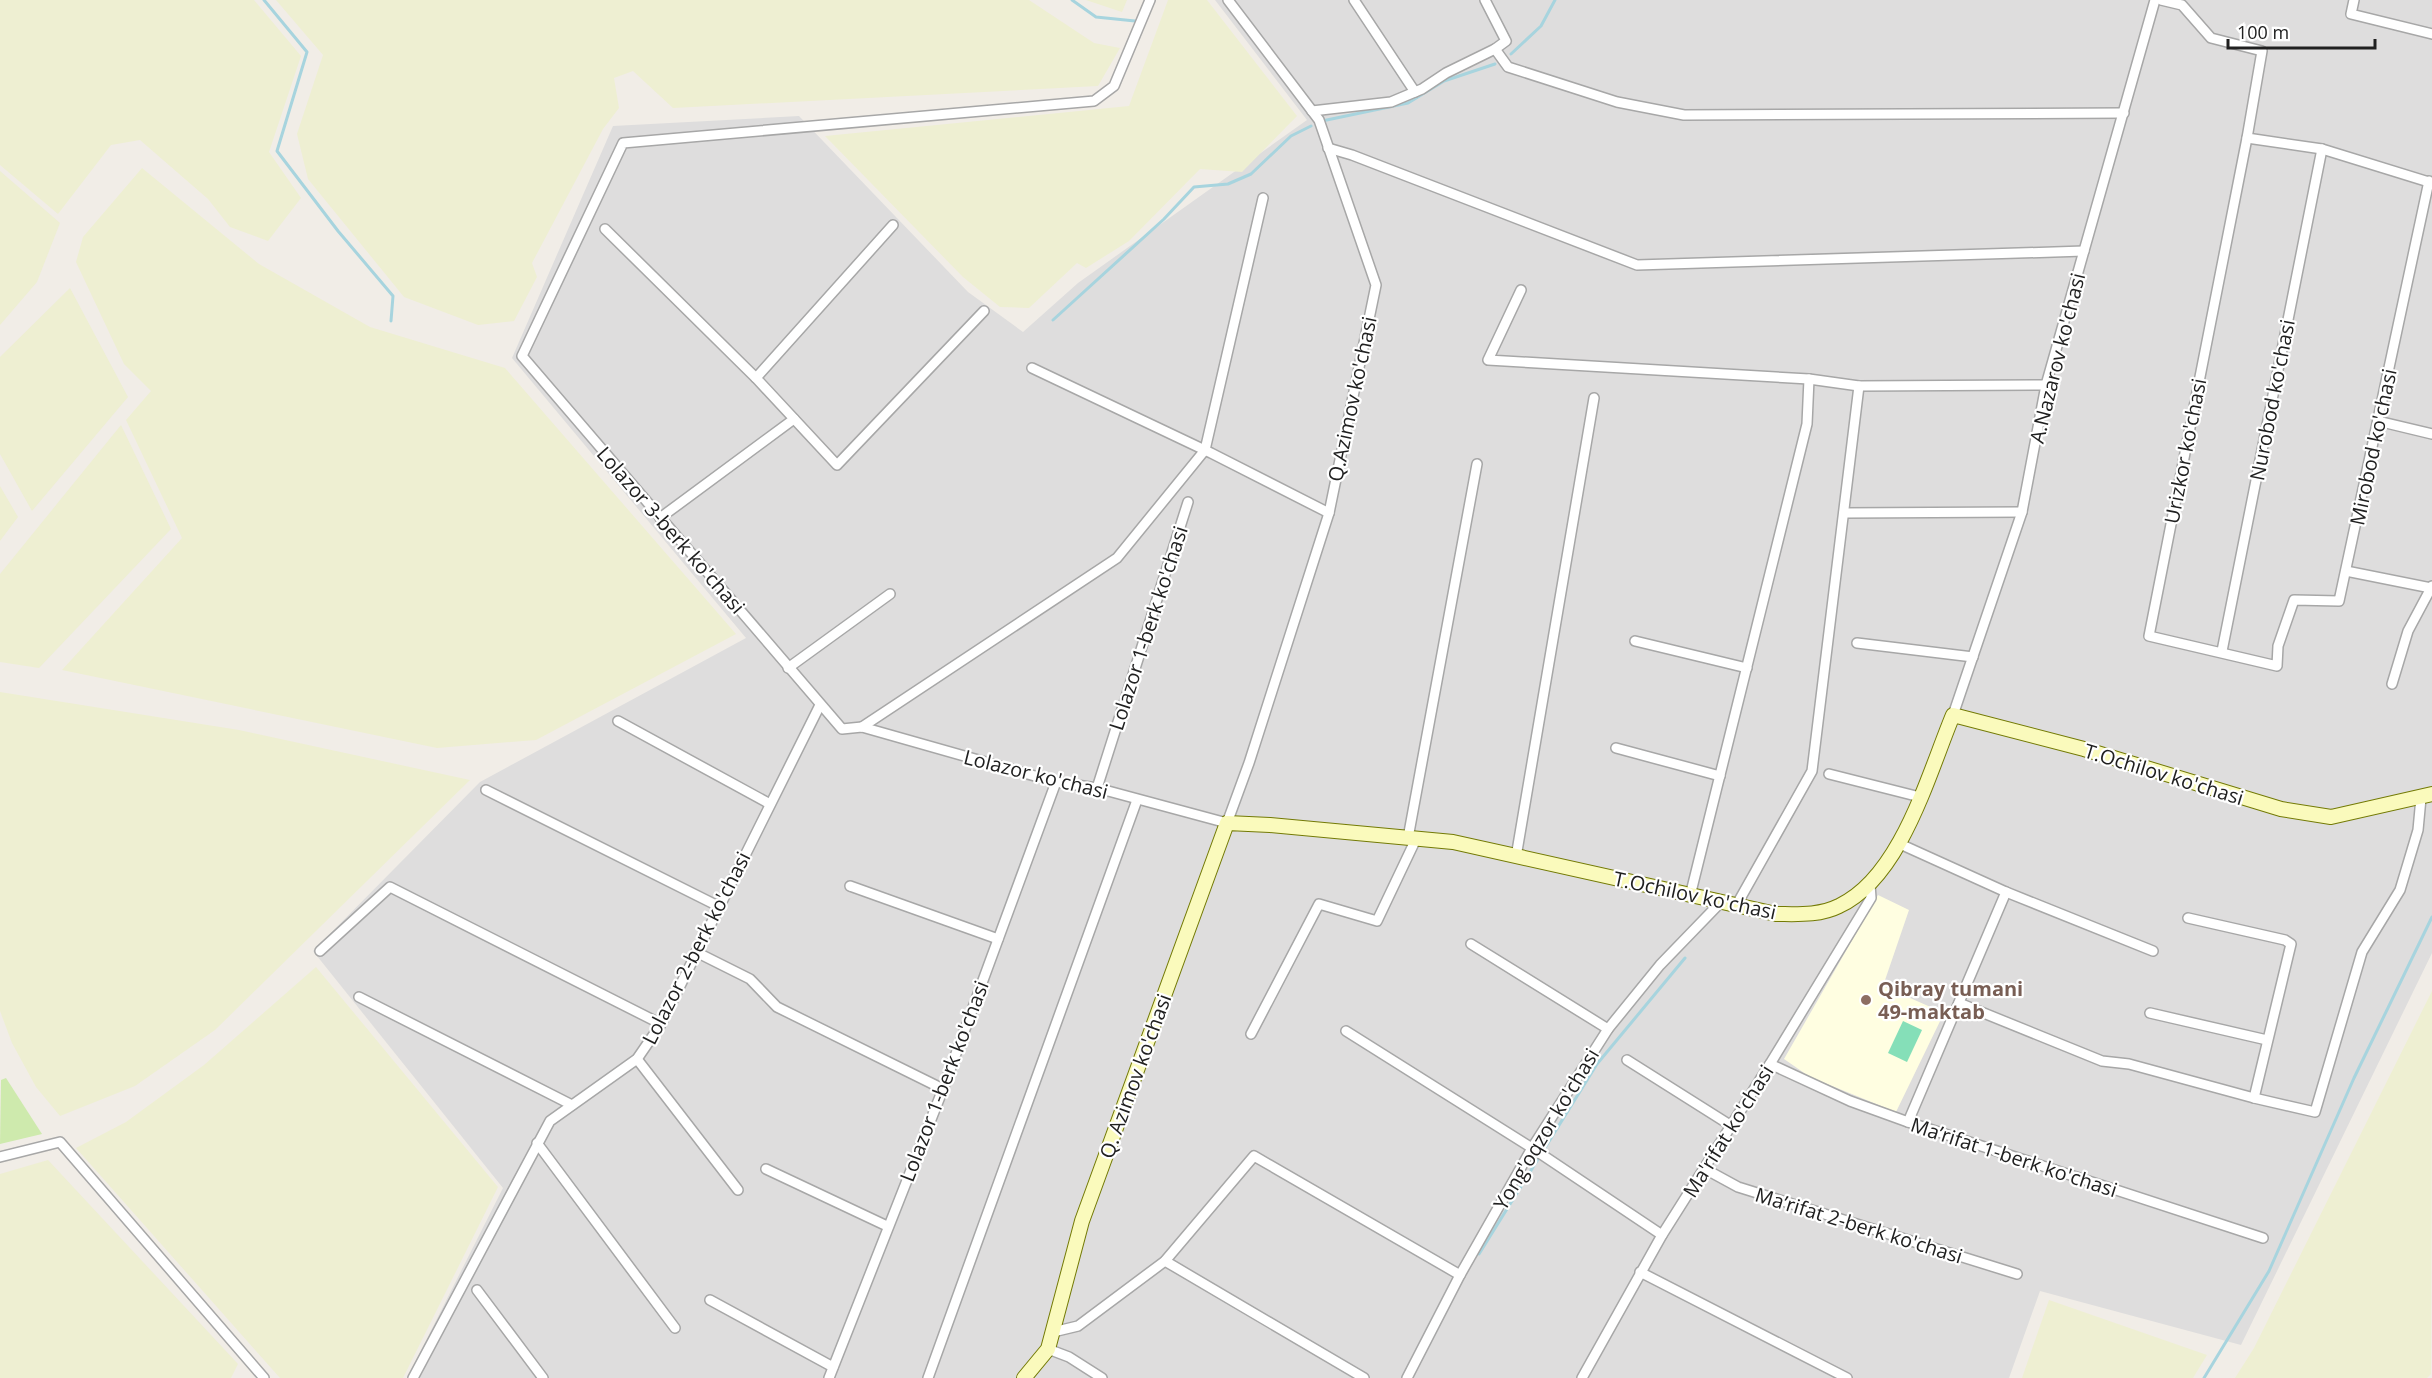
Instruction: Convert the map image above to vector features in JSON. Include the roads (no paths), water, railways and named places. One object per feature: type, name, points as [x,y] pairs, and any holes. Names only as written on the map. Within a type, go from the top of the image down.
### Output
[{"type":"main road","name":"T.Ochilov ko'chasi","points":[[1227,823],[1453,842],[1776,915],[1814,914],[1839,906],[1870,884],[1886,867],[1900,844],[1953,715],[2084,749],[2281,809],[2331,817],[2426,796]]},
{"type":"main road","name":"Q. Azimov ko'chasi","points":[[1048,1349],[1082,1221],[1227,823]]},
{"type":"main road","points":[[1024,1378],[1048,1349]]},
{"type":"street","name":"Lolazor 3-berk ko'chasi","points":[[820,705],[522,356],[623,143],[1094,101],[1114,86],[1150,0]]},
{"type":"street","name":"Q.Azimov ko'chasi","points":[[1227,823],[1253,752],[1329,513],[1376,285],[1319,120],[1228,0]]},
{"type":"street","points":[[1354,0],[1415,92]]},
{"type":"street","points":[[1312,111],[1391,102],[1415,92],[1446,73],[1496,49],[1506,41],[1485,0]]},
{"type":"street","name":"A.Nazarov ko'chasi","points":[[1953,715],[2022,512],[2046,385],[2155,0]]},
{"type":"street","points":[[2161,0],[2182,6],[2211,38],[2262,51],[2247,138],[2322,149],[2431,182]]},
{"type":"street","points":[[2354,0],[2351,14],[2432,34]]},
{"type":"street","points":[[1496,49],[1508,67],[1617,102],[1684,115],[2124,113]]},
{"type":"street","name":"Urizkor ko'chasi","points":[[2247,138],[2149,636],[2222,651],[2277,666]]},
{"type":"street","points":[[1328,148],[1352,155],[1637,265],[2084,251]]},
{"type":"street","name":"Nurobod ko'chasi","points":[[2222,651],[2322,149]]},
{"type":"street","name":"Mirobod ko'chasi","points":[[2277,666],[2278,646],[2294,600],[2339,601],[2431,182]]},
{"type":"street","points":[[862,727],[1117,558],[1205,450],[1263,198]]},
{"type":"street","points":[[756,378],[893,225]]},
{"type":"street","points":[[605,229],[756,378],[837,465],[984,311]]},
{"type":"street","points":[[1521,290],[1488,360],[1809,379],[1859,386],[2046,385]]},
{"type":"street","points":[[1032,368],[1205,450],[1329,513]]},
{"type":"street","points":[[1690,896],[1807,424],[1809,379]]},
{"type":"street","points":[[1736,906],[1812,771],[1859,386]]},
{"type":"street","points":[[1516,857],[1594,398]]},
{"type":"street","points":[[660,518],[794,420]]},
{"type":"street","points":[[2378,421],[2432,434]]},
{"type":"street","points":[[1251,1034],[1319,904],[1377,921],[1412,838],[1477,464]]},
{"type":"street","name":"Lolazor 1-berk ko'chasi","points":[[1097,788],[1188,502]]},
{"type":"street","points":[[1844,513],[2022,512]]},
{"type":"street","points":[[2346,571],[2432,587],[2408,631],[2392,684]]},
{"type":"street","points":[[789,668],[890,594]]},
{"type":"street","points":[[1635,641],[1747,669]]},
{"type":"street","points":[[1857,643],[1973,657]]},
{"type":"street","name":"Lolazor ko'chasi","points":[[820,705],[842,729],[862,727],[1056,782],[1097,788],[1227,823]]},
{"type":"street","name":"Lolazor 2-berk ko'chasi","points":[[413,1378],[550,1120],[637,1059],[661,1024],[820,705]]},
{"type":"street","points":[[618,721],[770,804]]},
{"type":"street","points":[[1616,748],[1720,776]]},
{"type":"street","points":[[1829,774],[1920,797]]},
{"type":"street","name":"Lolazor 1-berk ko'chasi","points":[[829,1378],[943,1089],[1056,782]]},
{"type":"street","points":[[486,790],[718,906]]},
{"type":"street","points":[[1959,1003],[2102,1061],[2129,1064],[2315,1112],[2362,952],[2400,890],[2426,796]]},
{"type":"street","points":[[928,1378],[1137,800]]},
{"type":"street","points":[[1900,844],[2006,892],[2153,951]]},
{"type":"street","name":"Ma'rifat ko'chasi","points":[[1587,1377],[1640,1272],[1871,898],[1870,884]]},
{"type":"street","points":[[850,886],[998,939]]},
{"type":"street","points":[[320,951],[390,887],[661,1024]]},
{"type":"street","points":[[1908,1122],[2006,892]]},
{"type":"street","name":"Yong'oqzor ko'chasi","points":[[1407,1378],[1460,1275],[1532,1148],[1608,1029],[1660,964],[1720,903]]},
{"type":"street","points":[[2188,918],[2285,940],[2291,944],[2254,1098]]},
{"type":"street","points":[[1471,944],[1608,1029]]},
{"type":"street","points":[[696,952],[750,979],[777,1007],[943,1089]]},
{"type":"street","points":[[359,997],[572,1105]]},
{"type":"street","points":[[2150,1013],[2267,1040]]},
{"type":"street","points":[[1346,1031],[1532,1148],[1662,1235]]},
{"type":"street","points":[[637,1059],[738,1190]]},
{"type":"street","points":[[1627,1060],[1730,1125]]},
{"type":"street","name":"Ma’rifat 1-berk ko'chasi","points":[[1770,1064],[1850,1101],[1908,1122],[2263,1238]]},
{"type":"street","points":[[0,1157],[60,1142],[264,1378]]},
{"type":"street","points":[[537,1143],[675,1328]]},
{"type":"street","points":[[1053,1332],[1078,1326],[1165,1261],[1254,1156],[1460,1275]]},
{"type":"street","points":[[766,1169],[888,1226]]},
{"type":"street","name":"Ma’rifat 2-berk ko'chasi","points":[[1705,1169],[1738,1187],[2017,1274]]},
{"type":"street","points":[[1165,1261],[1364,1378]]},
{"type":"street","points":[[1640,1272],[1847,1378]]},
{"type":"street","points":[[477,1290],[543,1378]]},
{"type":"street","points":[[710,1300],[833,1366]]},
{"type":"street","points":[[1048,1349],[1070,1357],[1102,1378]]},
{"type":"waterway","points":[[264,0],[307,52],[277,151],[338,231],[393,296],[391,321]]},
{"type":"waterway","points":[[1072,0],[1096,17],[1135,21]]},
{"type":"waterway","points":[[1511,54],[1541,26],[1555,0]]},
{"type":"waterway","points":[[1322,121],[1408,103],[1444,81],[1495,64]]},
{"type":"waterway","points":[[1053,320],[1164,219],[1194,187],[1228,184],[1251,174],[1291,136],[1311,126]]},
{"type":"waterway","points":[[2204,1378],[2269,1271],[2354,1078],[2432,917]]},
{"type":"waterway","points":[[1479,1254],[1597,1064],[1685,958]]},
{"type":"place","name":"Qibray tumani 49-maktab","points":[[1866,1000]]}]
